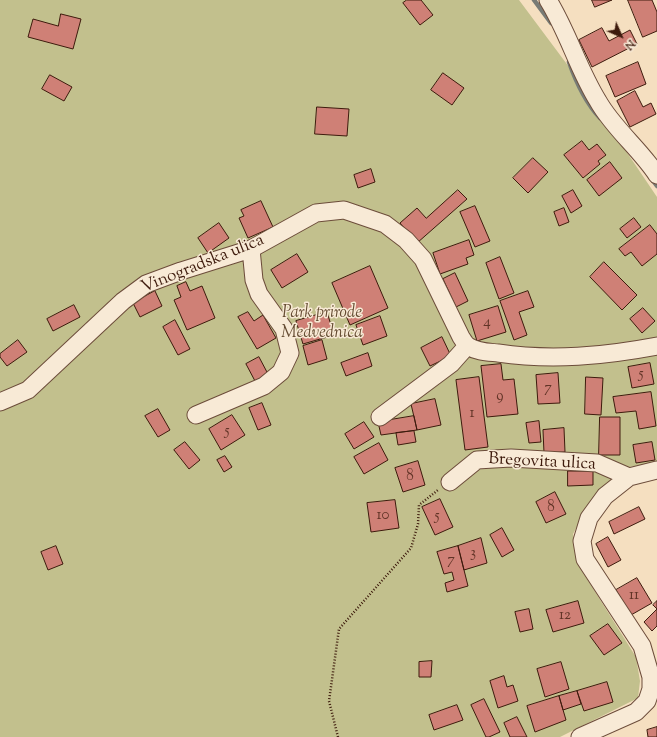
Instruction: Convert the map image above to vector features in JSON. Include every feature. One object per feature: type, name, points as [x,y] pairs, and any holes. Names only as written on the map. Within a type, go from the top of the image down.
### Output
[{"type":"street","points":[[548,0],[558,16],[578,65],[598,103],[657,175]]},
{"type":"street","name":"Vinogradska ulica","points":[[0,402],[28,390],[123,301],[146,284],[181,271],[250,250],[316,214],[344,210],[385,224],[406,240],[423,259],[461,337],[467,346]]},
{"type":"street","points":[[196,415],[264,386],[282,372],[290,353],[284,329],[260,294],[254,280],[250,250]]},
{"type":"street","points":[[380,417],[451,364],[467,346],[476,350],[516,356],[572,358],[607,355],[657,346]]},
{"type":"street","name":"Bregovita ulica","points":[[450,482],[477,460],[511,458],[597,463],[629,477]]},
{"type":"street","points":[[580,737],[636,712],[647,701],[651,689],[651,677],[642,646],[585,559],[582,541],[589,518],[605,496],[629,477],[657,470]]},
{"type":"path","points":[[338,737],[328,701],[340,629],[411,548],[418,524],[419,505],[450,482]]},
{"type":"green space","name":"Park prirode Medvednica","points":[[0,0],[519,0],[572,71],[657,197],[657,462],[624,468],[587,508],[573,534],[579,566],[636,657],[640,681],[638,698],[560,737],[0,737]]},
{"type":"building","points":[[407,0],[421,0],[433,15],[420,25],[403,3]]},
{"type":"building","points":[[592,0],[612,0],[595,7]]},
{"type":"building","points":[[628,0],[652,0],[657,12],[657,31],[643,37]]},
{"type":"building","points":[[61,14],[81,19],[73,49],[28,37],[33,19],[58,26]]},
{"type":"building","points":[[602,28],[609,41],[630,30],[637,44],[592,67],[579,40]]},
{"type":"building","points":[[638,62],[646,84],[615,97],[606,76]]},
{"type":"building","points":[[443,73],[464,88],[452,105],[431,90]]},
{"type":"building","points":[[50,75],[72,87],[64,101],[42,89]]},
{"type":"building","points":[[635,91],[643,107],[651,103],[656,114],[630,127],[617,101]]},
{"type":"building","points":[[317,107],[349,109],[347,136],[315,134]]},
{"type":"building","points":[[582,141],[589,150],[597,144],[606,155],[598,161],[600,164],[583,178],[564,155]]},
{"type":"building","points":[[533,158],[548,172],[528,193],[513,178]]},
{"type":"building","points":[[610,162],[622,178],[599,196],[587,180]]},
{"type":"building","points":[[371,169],[375,182],[358,188],[354,175]]},
{"type":"building","points":[[458,190],[467,199],[417,243],[400,223],[417,208],[426,218]]},
{"type":"building","points":[[573,190],[582,206],[571,213],[562,196]]},
{"type":"building","points":[[261,201],[273,227],[248,238],[239,218],[244,216],[241,210]]},
{"type":"building","points":[[475,206],[490,241],[475,247],[460,212]]},
{"type":"building","points":[[564,208],[569,222],[559,226],[554,212]]},
{"type":"building","points":[[634,218],[641,227],[627,238],[620,229]]},
{"type":"building","points":[[219,223],[229,238],[208,253],[198,238]]},
{"type":"building","points":[[650,225],[657,234],[657,254],[642,266],[631,252],[625,256],[619,249]]},
{"type":"building","points":[[469,240],[474,255],[466,258],[468,264],[440,274],[433,253]]},
{"type":"building","points":[[297,254],[308,272],[282,288],[271,270]]},
{"type":"building","points":[[500,257],[514,293],[499,299],[486,263]]},
{"type":"building","points":[[604,262],[637,295],[622,310],[590,277]]},
{"type":"building","points":[[370,266],[388,308],[350,325],[332,283]]},
{"type":"building","points":[[455,273],[468,301],[456,307],[443,279]]},
{"type":"building","points":[[186,282],[190,291],[202,286],[215,318],[187,330],[174,300],[181,297],[177,286]]},
{"type":"building","points":[[155,291],[162,306],[140,317],[133,303]]},
{"type":"building","points":[[528,291],[534,307],[519,312],[527,335],[514,340],[500,301]]},
{"type":"building","points":[[74,305],[80,317],[53,331],[47,319]]},
{"type":"building","points":[[498,306],[506,332],[477,341],[469,315]]},
{"type":"building","points":[[643,308],[655,321],[642,333],[630,319]]},
{"type":"building","points":[[248,312],[254,321],[263,315],[276,338],[257,349],[238,317]]},
{"type":"building","points":[[327,312],[334,335],[303,344],[296,321]]},
{"type":"building","points":[[380,316],[387,336],[363,345],[356,325]]},
{"type":"building","points":[[175,320],[190,349],[178,355],[163,327]]},
{"type":"building","points":[[442,337],[451,356],[430,366],[421,348]]},
{"type":"building","points":[[18,340],[27,352],[7,366],[0,357],[0,354]]},
{"type":"building","points":[[322,340],[327,359],[308,365],[303,346]]},
{"type":"building","points":[[368,353],[372,366],[346,376],[341,363]]},
{"type":"building","points":[[259,357],[268,374],[255,381],[246,364]]},
{"type":"building","points":[[650,363],[654,384],[632,388],[628,367]]},
{"type":"building","points":[[501,364],[503,380],[514,379],[518,414],[487,417],[481,366]]},
{"type":"building","points":[[558,373],[560,403],[538,404],[536,375]]},
{"type":"building","points":[[479,377],[488,447],[465,450],[456,380]]},
{"type":"building","points":[[586,377],[603,378],[601,415],[585,414]]},
{"type":"building","points":[[651,392],[656,426],[639,429],[636,411],[616,413],[613,397]]},
{"type":"building","points":[[435,399],[441,425],[417,430],[411,404]]},
{"type":"building","points":[[262,403],[271,425],[258,430],[249,408]]},
{"type":"building","points":[[158,409],[170,430],[158,437],[145,416]]},
{"type":"building","points":[[232,415],[245,435],[221,450],[209,429]]},
{"type":"building","points":[[414,416],[417,430],[381,435],[378,422]]},
{"type":"building","points":[[600,417],[620,417],[620,455],[599,455]]},
{"type":"building","points":[[539,421],[541,442],[529,443],[526,423]]},
{"type":"building","points":[[364,422],[374,437],[354,449],[345,434]]},
{"type":"building","points":[[564,428],[565,452],[544,453],[543,430]]},
{"type":"building","points":[[414,431],[416,442],[398,445],[396,433]]},
{"type":"building","points":[[185,442],[200,460],[189,469],[174,450]]},
{"type":"building","points":[[652,442],[655,460],[636,463],[633,445]]},
{"type":"building","points":[[379,443],[388,460],[364,474],[354,457]]},
{"type":"building","points":[[225,456],[232,467],[224,472],[217,460]]},
{"type":"building","points":[[418,461],[425,485],[403,492],[395,468]]},
{"type":"building","points":[[568,471],[593,471],[593,485],[568,486]]},
{"type":"building","points":[[555,492],[566,514],[546,523],[536,502]]},
{"type":"building","points":[[440,499],[453,527],[435,535],[422,507]]},
{"type":"building","points":[[395,500],[399,528],[371,532],[367,503]]},
{"type":"building","points":[[639,507],[645,519],[614,534],[609,522]]},
{"type":"building","points":[[502,528],[514,550],[502,557],[490,535]]},
{"type":"building","points":[[608,537],[621,560],[608,567],[596,544]]},
{"type":"building","points":[[481,538],[487,563],[464,570],[458,546]]},
{"type":"building","points":[[56,546],[63,564],[48,570],[41,552]]},
{"type":"building","points":[[458,546],[468,586],[447,592],[445,583],[454,580],[452,572],[444,574],[437,552]]},
{"type":"building","points":[[637,578],[652,603],[631,615],[616,590]]},
{"type":"building","points":[[578,601],[584,623],[553,632],[546,610]]},
{"type":"building","points":[[657,601],[657,609],[653,605]]},
{"type":"building","points":[[529,609],[533,629],[520,632],[515,612]]},
{"type":"building","points":[[657,609],[657,626],[652,631],[644,622]]},
{"type":"building","points":[[608,624],[622,643],[604,655],[590,636]]},
{"type":"building","points":[[432,661],[431,677],[419,677],[419,662]]},
{"type":"building","points":[[561,662],[569,689],[545,697],[537,669]]},
{"type":"building","points":[[504,676],[507,687],[513,685],[518,701],[498,708],[490,681]]},
{"type":"building","points":[[607,682],[613,702],[584,711],[577,691]]},
{"type":"building","points":[[577,691],[581,704],[563,710],[559,696]]},
{"type":"building","points":[[559,696],[566,720],[535,732],[527,706]]},
{"type":"building","points":[[484,699],[500,732],[489,737],[486,737],[471,705]]},
{"type":"building","points":[[457,705],[463,720],[434,730],[429,715]]},
{"type":"building","points":[[517,717],[527,737],[510,737],[504,723]]},
{"type":"building","points":[[657,727],[657,737],[648,737],[647,730]]},
{"type":"waterway","points":[[534,0],[551,23]]},
{"type":"waterway","points":[[569,62],[582,92],[600,118]]},
{"type":"waterway","points":[[651,178],[657,186]]}]
